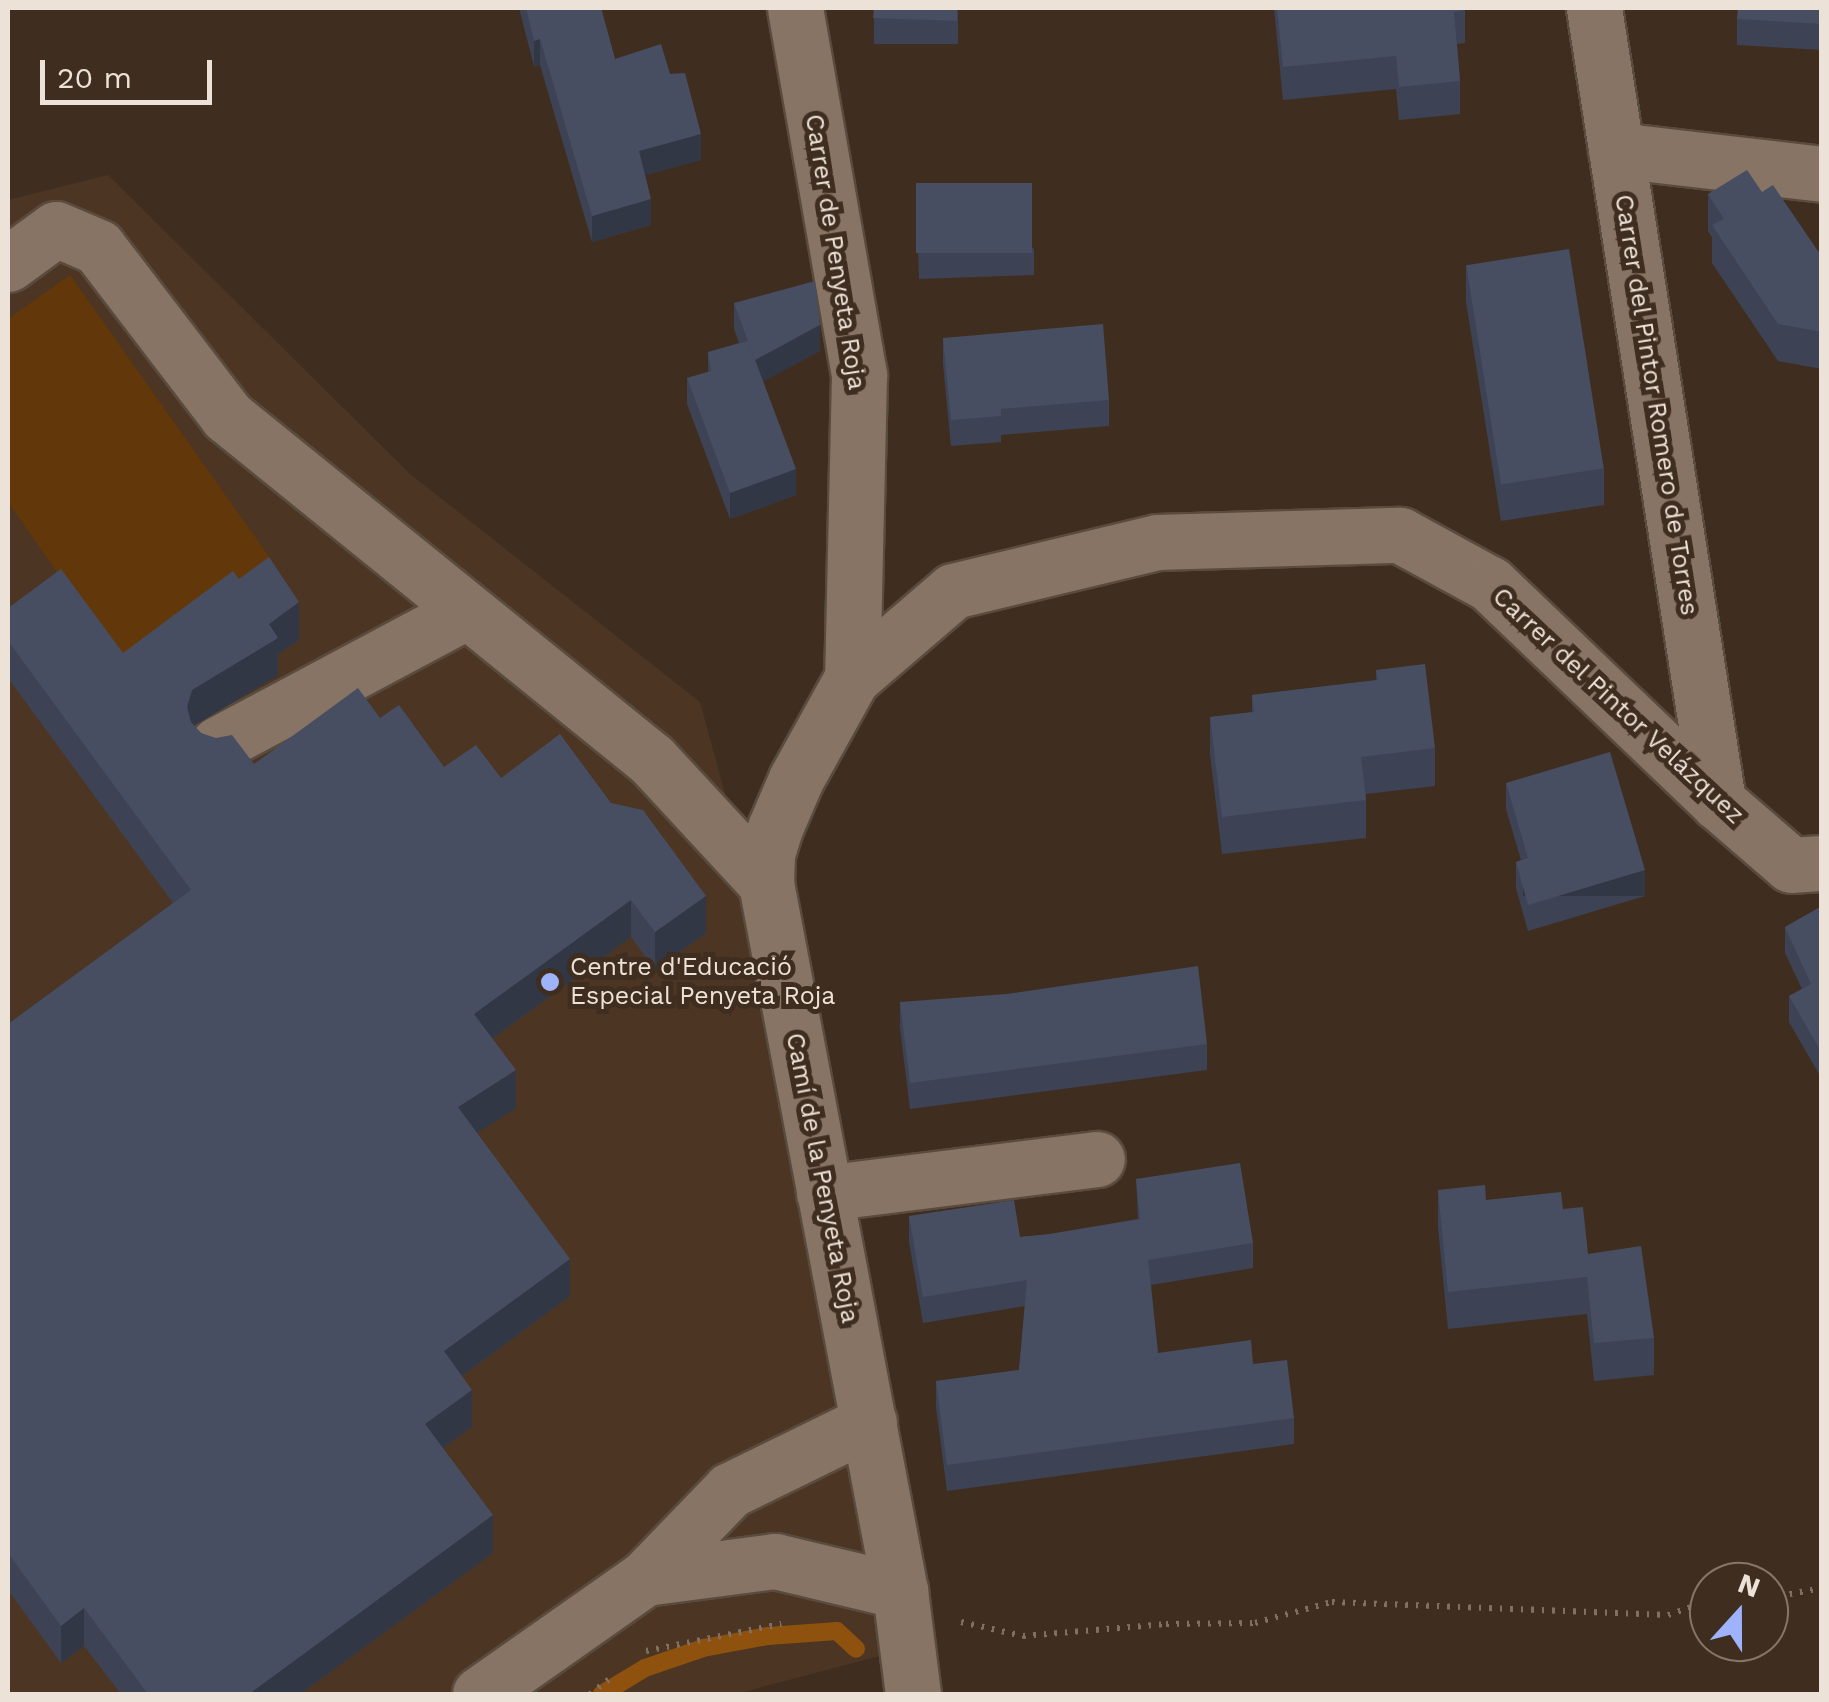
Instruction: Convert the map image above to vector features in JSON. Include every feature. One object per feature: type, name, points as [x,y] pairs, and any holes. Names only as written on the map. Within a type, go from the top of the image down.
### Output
[{"type":"street","name":"Carrer de Penyeta Roja","points":[[796,8],[860,374],[852,678]]},
{"type":"street","name":"Carrer del Pintor Romero de Torres","points":[[1594,8],[1718,802]]},
{"type":"street","points":[[1616,150],[1822,174]]},
{"type":"street","points":[[8,264],[56,228],[98,247],[228,416],[652,760],[766,883]]},
{"type":"street","name":"Carrer del Pintor Velázquez","points":[[852,678],[952,591],[1156,542],[1400,535],[1490,584],[1718,802],[1791,865],[1822,863]]},
{"type":"street","points":[[218,744],[468,611]]},
{"type":"street","name":"Camí de la Penyeta Roja","points":[[852,678],[796,779],[775,828],[767,854],[766,883],[900,1590],[913,1694]]},
{"type":"street","points":[[824,1193],[1097,1159]]},
{"type":"street","points":[[480,1694],[645,1578],[730,1490],[868,1422]]},
{"type":"street","points":[[645,1578],[775,1561],[900,1590]]},
{"type":"path","points":[[1789,1597],[1822,1588]]},
{"type":"path","points":[[900,1590],[964,1623],[1023,1636],[1166,1624],[1255,1623],[1332,1602],[1668,1615],[1689,1608]]},
{"type":"path","points":[[630,1662],[644,1652],[787,1622]]},
{"type":"path","points":[[590,1694],[617,1673]]},
{"type":"shaded area","points":[[108,175],[410,474],[700,702],[765,940],[891,1653],[736,1694],[8,1694],[8,200]]},
{"type":"shaded area","points":[[70,275],[272,561],[123,666],[8,502],[8,319]]},
{"type":"building","points":[[526,8],[601,8],[615,59],[661,44],[670,74],[685,73],[701,134],[639,151],[651,199],[592,216],[540,39],[534,41]]},
{"type":"building","points":[[874,8],[957,8],[957,21],[873,18]]},
{"type":"building","points":[[1277,8],[1465,8],[1454,12],[1460,81],[1399,87],[1396,56],[1283,67]]},
{"type":"building","points":[[1738,8],[1822,8],[1822,24],[1737,19]]},
{"type":"building","points":[[1747,170],[1762,192],[1773,185],[1822,257],[1822,332],[1778,324],[1712,225],[1724,219],[1708,194]]},
{"type":"building","points":[[916,183],[1032,183],[1032,253],[916,253]]},
{"type":"building","points":[[1569,249],[1604,468],[1501,485],[1466,265]]},
{"type":"building","points":[[815,281],[820,325],[755,360],[734,303]]},
{"type":"building","points":[[1103,324],[1109,400],[1001,409],[1001,416],[951,420],[943,338]]},
{"type":"building","points":[[748,341],[796,469],[730,493],[687,378],[711,371],[708,352]]},
{"type":"building","name":"Centre d'Educació Especial Penyeta Roja","points":[[269,557],[299,602],[269,624],[278,638],[192,690],[187,707],[191,722],[201,733],[216,738],[232,735],[254,764],[358,688],[380,718],[399,705],[444,767],[476,745],[501,778],[560,734],[611,803],[643,810],[706,896],[655,932],[631,900],[474,1014],[516,1070],[458,1107],[570,1259],[444,1351],[472,1390],[425,1424],[493,1515],[249,1694],[148,1694],[84,1608],[61,1626],[8,1553],[8,1024],[191,890],[8,641],[8,608],[61,569],[123,653],[233,571],[239,579]]},
{"type":"building","points":[[1425,664],[1435,748],[1361,757],[1366,800],[1222,817],[1210,717],[1254,712],[1252,695],[1378,680],[1376,670]]},
{"type":"building","points":[[1610,752],[1645,870],[1528,905],[1516,862],[1528,858],[1506,783]]},
{"type":"building","points":[[1822,906],[1819,1048],[1789,996],[1811,984],[1785,927]]},
{"type":"building","points":[[1198,966],[1207,1044],[910,1083],[900,1002],[1007,994]]},
{"type":"building","points":[[1240,1163],[1253,1243],[1148,1260],[1158,1353],[1251,1340],[1253,1364],[1287,1360],[1294,1418],[947,1465],[936,1381],[1019,1370],[1027,1280],[923,1297],[909,1216],[1014,1200],[1020,1237],[1050,1234],[1140,1219],[1136,1179]]},
{"type":"building","points":[[1485,1185],[1486,1200],[1561,1192],[1563,1209],[1583,1207],[1588,1254],[1641,1246],[1654,1338],[1594,1343],[1587,1277],[1448,1292],[1438,1190]]},
{"type":"waterway","points":[[602,1694],[645,1668],[703,1648],[768,1636],[837,1631],[856,1649]]},
{"type":"place","name":"Centre d'Educació Especial Penyeta Roja","points":[[550,982]]}]
